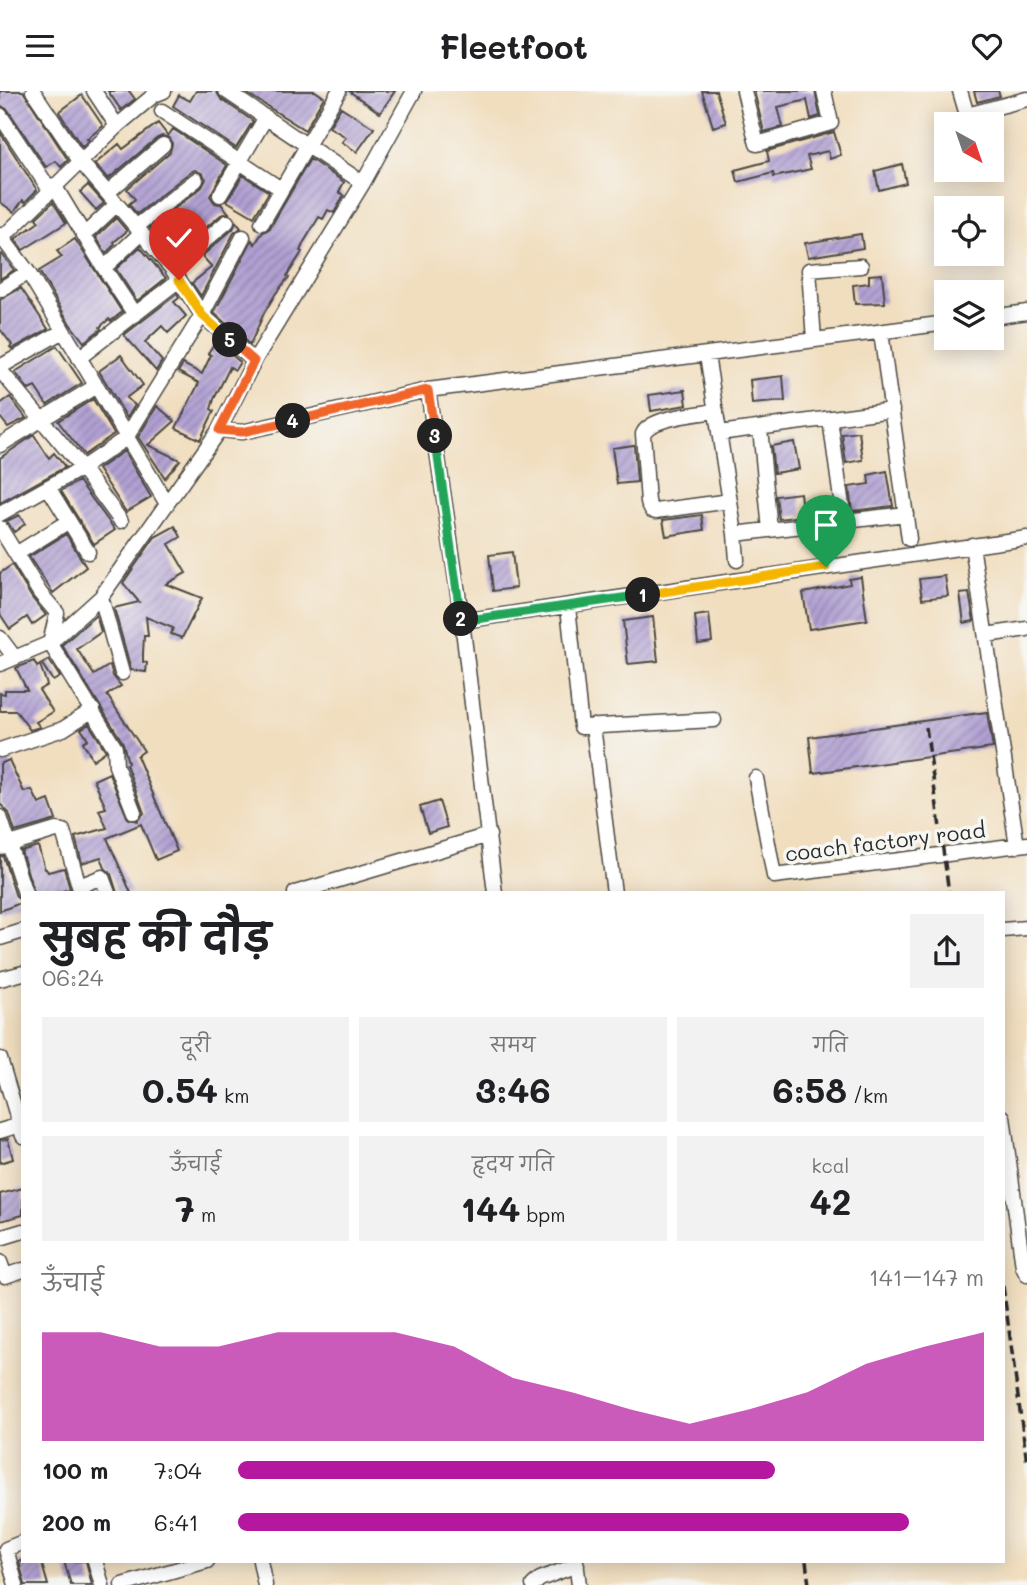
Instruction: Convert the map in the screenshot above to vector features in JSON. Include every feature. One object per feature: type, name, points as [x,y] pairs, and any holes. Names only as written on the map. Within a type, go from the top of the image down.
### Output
[{"type":"street","points":[[33,91],[80,161],[175,274],[202,315],[254,361]]},
{"type":"street","points":[[94,91],[117,126]]},
{"type":"street","points":[[164,91],[153,95],[117,126],[1,237],[28,272],[167,504]]},
{"type":"street","points":[[226,91],[363,183]]},
{"type":"street","points":[[57,613],[86,611],[103,604],[167,504],[219,430],[254,361],[363,183],[414,91]]},
{"type":"street","points":[[744,91],[757,143],[831,123],[824,91]]},
{"type":"street","points":[[960,91],[967,115],[1027,99]]},
{"type":"street","points":[[262,223],[334,93]]},
{"type":"street","points":[[162,111],[281,190]]},
{"type":"street","points":[[0,115],[52,187],[135,315]]},
{"type":"street","points":[[220,195],[266,117]]},
{"type":"street","points":[[107,193],[163,145]]},
{"type":"street","points":[[104,268],[139,230],[196,180]]},
{"type":"street","points":[[84,235],[117,204]]},
{"type":"street","points":[[79,358],[135,315],[227,222]]},
{"type":"street","points":[[0,514],[82,468],[126,438],[202,315],[243,237]]},
{"type":"street","points":[[814,340],[809,270],[861,266]]},
{"type":"street","points":[[0,290],[28,272]]},
{"type":"street","points":[[1004,315],[1027,312]]},
{"type":"street","points":[[219,430],[242,432],[428,390],[934,325]]},
{"type":"street","points":[[63,331],[0,369],[121,520]]},
{"type":"street","points":[[881,332],[909,539]]},
{"type":"street","points":[[707,355],[737,560]]},
{"type":"street","points":[[0,445],[96,386]]},
{"type":"street","points":[[428,390],[462,621],[495,891]]},
{"type":"street","points":[[718,422],[760,428],[830,419],[891,406]]},
{"type":"street","points":[[730,501],[652,510],[648,502],[643,434],[645,429],[654,422],[718,422],[891,406]]},
{"type":"street","points":[[830,419],[844,521]]},
{"type":"street","points":[[760,428],[770,530]]},
{"type":"street","points":[[48,487],[88,552]]},
{"type":"street","points":[[735,534],[906,514]]},
{"type":"street","points":[[16,554],[69,521]]},
{"type":"street","points":[[0,528],[40,593],[57,613]]},
{"type":"street","points":[[462,621],[1027,538]]},
{"type":"street","name":"coach factory road","points":[[756,778],[774,876],[1022,845],[972,545]]},
{"type":"street","points":[[103,604],[122,673]]},
{"type":"street","points":[[568,607],[581,727],[714,720]]},
{"type":"street","points":[[0,664],[50,643],[86,611]]},
{"type":"street","points":[[57,613],[50,643],[115,748],[116,766],[134,812]]},
{"type":"street","points":[[986,635],[1027,629]]},
{"type":"street","points":[[0,638],[15,658]]},
{"type":"street","points":[[0,750],[63,729],[93,710]]},
{"type":"street","points":[[593,726],[614,891]]},
{"type":"street","points":[[0,817],[5,846],[24,891]]},
{"type":"street","points":[[5,846],[56,830],[63,831],[79,886],[102,877],[107,891]]},
{"type":"street","points":[[302,891],[489,835]]},
{"type":"street","points":[[1005,930],[1027,927]]},
{"type":"street","points":[[0,938],[21,932]]},
{"type":"street","points":[[0,979],[21,974]]},
{"type":"street","points":[[0,1059],[4,1089],[21,1131],[0,1131]]},
{"type":"street","points":[[1005,1132],[1023,1267],[1027,1275]]},
{"type":"street","points":[[0,1238],[21,1232]]},
{"type":"street","points":[[0,1262],[5,1276],[21,1270]]},
{"type":"street","points":[[16,1585],[6,1549],[21,1543]]},
{"type":"street","points":[[96,1563],[102,1585]]},
{"type":"street","points":[[122,1585],[199,1563]]},
{"type":"street","points":[[260,1563],[265,1585]]},
{"type":"street","points":[[533,1585],[540,1579],[576,1563],[579,1585]]},
{"type":"building","points":[[0,91],[23,91],[68,160],[61,167],[56,161],[46,167],[8,110],[0,105]]},
{"type":"building","points":[[108,91],[129,91],[135,99],[121,110]]},
{"type":"building","points":[[196,91],[216,91],[221,99],[253,121],[236,148],[173,106],[179,95],[190,101]]},
{"type":"building","points":[[243,91],[315,91],[324,97],[305,130]]},
{"type":"building","points":[[349,91],[395,91],[380,113]]},
{"type":"building","points":[[702,91],[716,91],[726,123],[713,127]]},
{"type":"building","points":[[754,91],[815,91],[820,116],[811,119],[807,100],[778,107],[783,127],[764,132]]},
{"type":"building","points":[[974,91],[998,91],[1000,96],[977,102]]},
{"type":"building","points":[[82,95],[103,126],[87,139],[89,140],[82,147],[59,112]]},
{"type":"building","points":[[341,107],[374,128],[357,152],[342,142],[346,137],[329,127]]},
{"type":"building","points":[[158,123],[168,136],[173,129],[227,165],[210,196],[229,213],[221,215],[173,255],[150,228],[202,187],[206,179],[203,174],[195,170],[190,172],[137,214],[129,204],[135,199],[127,189],[170,152],[170,138],[157,138],[108,179],[95,164],[119,144],[123,149]]},
{"type":"building","points":[[0,132],[37,190],[25,202],[23,200],[14,212],[0,202]]},
{"type":"building","points":[[834,132],[841,155],[830,159],[828,151],[807,156],[811,169],[774,177],[773,173],[738,182],[735,170],[769,161],[767,151]]},
{"type":"building","points":[[310,159],[344,182],[339,192],[344,195],[334,213],[328,210],[323,219],[319,217],[287,276],[289,277],[264,313],[250,345],[214,313],[252,240],[255,244],[262,233],[270,228]]},
{"type":"building","points":[[902,164],[906,183],[879,190],[875,171]]},
{"type":"building","points":[[243,175],[269,192],[254,217],[227,201]]},
{"type":"building","points":[[88,185],[104,203],[96,210],[80,192]]},
{"type":"building","points":[[53,202],[66,223],[23,250],[15,239],[39,222],[36,218]]},
{"type":"building","points":[[116,218],[127,231],[106,253],[96,237]]},
{"type":"building","points":[[236,222],[241,228],[234,233],[201,296],[192,283],[212,267],[202,256],[233,229]]},
{"type":"building","points":[[861,234],[863,248],[808,257],[805,243]]},
{"type":"building","points":[[75,239],[122,312],[111,321],[109,319],[84,342],[70,324],[39,271],[62,257],[57,251]]},
{"type":"building","points":[[140,247],[166,278],[137,301],[116,269]]},
{"type":"building","points":[[2,254],[14,270],[0,279],[0,256]]},
{"type":"building","points":[[882,274],[885,303],[855,304],[853,285],[869,283],[869,275]]},
{"type":"building","points":[[21,288],[48,329],[12,349],[0,329],[0,300]]},
{"type":"building","points":[[177,294],[179,298],[174,302],[186,316],[168,333],[162,326],[145,342],[162,361],[156,371],[124,335]]},
{"type":"building","points":[[216,341],[240,362],[235,370],[230,367],[214,399],[211,409],[214,411],[200,440],[176,428],[199,383],[178,372],[183,364],[202,374],[211,355],[208,353]]},
{"type":"building","points":[[57,346],[82,383],[47,405],[35,387],[29,390],[15,372]]},
{"type":"building","points":[[121,355],[143,385],[126,398],[135,405],[127,418],[99,371]]},
{"type":"building","points":[[783,376],[785,401],[752,404],[750,380]]},
{"type":"building","points":[[685,390],[687,405],[651,411],[649,395]]},
{"type":"building","points":[[10,397],[26,418],[8,427],[0,417],[0,404]]},
{"type":"building","points":[[93,399],[114,434],[84,455],[58,421]]},
{"type":"building","points":[[157,406],[175,421],[148,445],[180,460],[165,478],[138,437]]},
{"type":"building","points":[[859,432],[863,460],[846,463],[842,434]]},
{"type":"building","points":[[34,435],[49,458],[54,453],[65,467],[0,503],[0,458]]},
{"type":"building","points":[[794,442],[799,469],[774,473],[771,446]]},
{"type":"building","points":[[634,445],[637,482],[617,484],[612,448]]},
{"type":"building","points":[[124,451],[151,497],[126,512],[98,469]]},
{"type":"building","points":[[887,471],[893,506],[852,511],[849,487],[869,484],[868,475]]},
{"type":"building","points":[[79,481],[115,530],[94,544],[61,491]]},
{"type":"building","points":[[800,493],[803,516],[779,519],[776,496]]},
{"type":"building","points":[[19,515],[25,524],[14,532],[7,521]]},
{"type":"building","points":[[702,515],[704,530],[666,536],[663,520]]},
{"type":"building","points":[[175,526],[181,537],[169,544],[186,573],[166,584],[202,598],[182,638],[171,634],[173,628],[146,617],[148,636],[144,636],[143,662],[147,663],[146,672],[131,670],[114,608],[139,602],[123,583],[155,537]]},
{"type":"building","points":[[66,534],[86,567],[53,593],[29,557]]},
{"type":"building","points":[[512,552],[516,588],[493,591],[489,555]]},
{"type":"building","points":[[12,565],[46,615],[32,625],[27,617],[10,629],[0,614],[0,573]]},
{"type":"building","points":[[945,576],[948,596],[922,599],[919,579]]},
{"type":"building","points":[[861,577],[867,620],[809,629],[803,593],[850,584],[849,579]]},
{"type":"building","points":[[969,593],[974,621],[964,623],[960,594]]},
{"type":"building","points":[[709,614],[712,642],[698,644],[695,616]]},
{"type":"building","points":[[96,615],[101,632],[77,649],[94,675],[110,665],[113,676],[121,686],[107,695],[144,751],[137,756],[177,851],[156,860],[141,824],[107,838],[130,891],[116,891],[111,874],[105,868],[101,857],[82,863],[75,837],[107,828],[99,810],[106,808],[94,780],[109,773],[128,819],[137,821],[144,813],[126,764],[128,763],[123,743],[62,645]]},
{"type":"building","points":[[653,617],[658,661],[628,664],[623,621]]},
{"type":"building","points":[[49,660],[60,677],[53,681],[42,664]]},
{"type":"building","points":[[34,661],[37,667],[40,665],[47,685],[39,690],[53,712],[36,722],[40,727],[30,730],[16,711],[0,711],[0,693],[5,694],[5,690],[27,690],[16,668]]},
{"type":"building","points":[[987,712],[993,748],[813,773],[809,737]]},
{"type":"building","points":[[89,724],[106,751],[93,760],[83,742],[88,739],[81,729]]},
{"type":"building","points":[[9,760],[24,792],[32,790],[39,804],[49,800],[56,820],[15,832],[9,813],[0,804],[0,764]]},
{"type":"building","points":[[439,801],[447,827],[428,833],[420,807]]},
{"type":"building","points":[[38,846],[45,869],[48,872],[64,868],[70,889],[33,891],[21,851]]},
{"type":"building","points":[[0,856],[3,856],[16,897],[21,903],[0,911]]},
{"type":"building","points":[[8,1139],[13,1159],[0,1163],[0,1140]]},
{"type":"building","points":[[21,1189],[21,1216],[0,1221],[0,1194]]},
{"type":"building","points":[[19,1561],[42,1563],[48,1585],[25,1585]]},
{"type":"building","points":[[65,1563],[86,1563],[92,1585],[71,1585]]},
{"type":"railway","points":[[926,727],[949,891]]},
{"type":"railway","points":[[1005,1301],[1027,1463]]},
{"type":"railway","points":[[806,1563],[809,1585]]},
{"type":"route","points":[[179,280],[202,315],[254,361],[219,430],[242,432],[428,390],[462,621],[826,567]]}]
